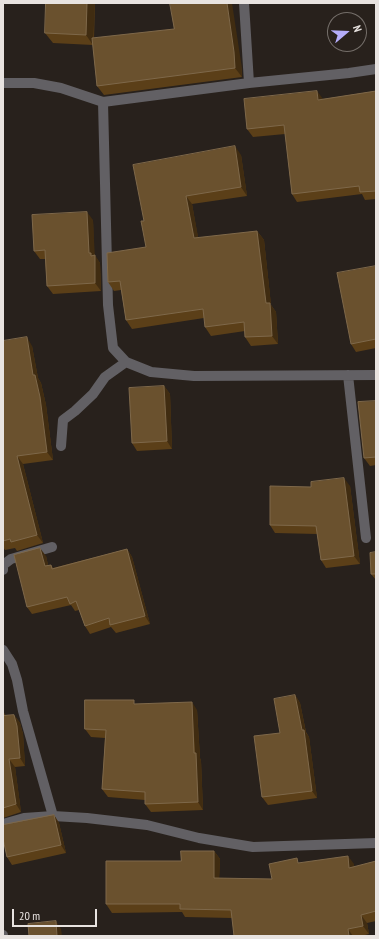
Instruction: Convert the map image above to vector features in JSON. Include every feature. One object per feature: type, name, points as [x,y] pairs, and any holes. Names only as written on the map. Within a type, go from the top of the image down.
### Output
[{"type":"street","points":[[244,3],[249,83]]},
{"type":"street","points":[[3,83],[34,83],[61,88],[103,102],[249,83],[376,69]]},
{"type":"street","points":[[103,102],[108,305],[113,348],[126,362],[151,372],[194,376],[376,375]]},
{"type":"street","points":[[62,446],[63,420],[93,394],[104,377],[126,362]]},
{"type":"street","points":[[348,375],[366,538]]},
{"type":"street","points":[[3,570],[4,566],[11,559],[52,547]]},
{"type":"street","points":[[3,650],[12,664],[17,680],[23,710],[52,816]]},
{"type":"street","points":[[3,824],[24,818],[52,816],[87,818],[147,825],[199,838],[253,847],[376,843]]},
{"type":"building","points":[[46,3],[87,3],[86,35],[45,33]]},
{"type":"building","points":[[170,3],[227,3],[235,68],[97,86],[92,38],[174,29]]},
{"type":"building","points":[[317,91],[318,100],[376,91],[376,191],[360,192],[359,186],[292,194],[284,125],[247,129],[244,99]]},
{"type":"building","points":[[235,146],[241,187],[186,196],[194,238],[257,231],[266,303],[270,303],[272,336],[245,337],[244,322],[205,327],[203,309],[126,320],[120,281],[108,282],[107,253],[146,247],[141,221],[144,221],[133,165]]},
{"type":"building","points":[[87,212],[89,253],[91,253],[91,256],[95,255],[95,283],[47,286],[45,250],[34,251],[32,215]]},
{"type":"building","points":[[376,266],[376,339],[351,344],[337,273]]},
{"type":"building","points":[[27,337],[33,375],[35,375],[40,397],[47,452],[17,456],[37,535],[11,542],[10,539],[3,541],[3,341]]},
{"type":"building","points":[[164,386],[167,441],[132,443],[129,388]]},
{"type":"building","points":[[376,401],[376,457],[364,458],[358,402]]},
{"type":"building","points":[[344,478],[354,556],[321,560],[316,526],[270,525],[270,486],[311,487],[311,482]]},
{"type":"building","points":[[40,548],[45,566],[51,565],[52,569],[127,549],[145,616],[110,625],[109,618],[85,626],[76,601],[70,604],[67,597],[27,607],[14,555]]},
{"type":"building","points":[[376,552],[376,574],[371,574],[370,553]]},
{"type":"building","points":[[295,695],[302,730],[304,730],[312,791],[262,797],[254,736],[280,733],[274,699]]},
{"type":"building","points":[[85,700],[134,700],[134,704],[192,702],[198,802],[145,804],[145,792],[102,789],[106,730],[85,729]]},
{"type":"building","points":[[14,715],[17,726],[20,758],[9,759],[16,804],[3,808],[3,716]]},
{"type":"building","points":[[54,815],[61,845],[7,857],[3,839],[3,825]]},
{"type":"building","points":[[181,851],[214,851],[214,878],[272,879],[269,864],[297,858],[298,863],[348,856],[349,868],[376,861],[376,911],[361,915],[363,926],[348,929],[349,936],[234,936],[231,910],[180,909],[180,904],[106,904],[106,861],[181,861]]},
{"type":"building","points":[[56,921],[57,936],[29,936],[28,924]]}]
